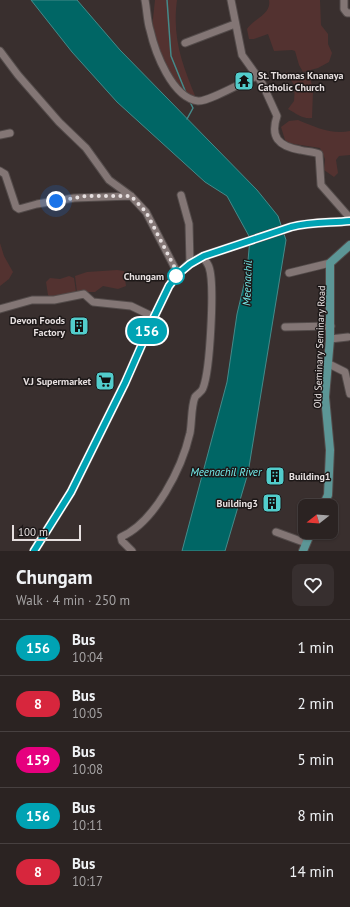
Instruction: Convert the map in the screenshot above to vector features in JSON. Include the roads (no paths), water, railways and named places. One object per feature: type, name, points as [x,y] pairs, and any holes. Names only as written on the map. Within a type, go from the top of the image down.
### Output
[{"type":"main road","points":[[34,551],[71,492],[125,383],[169,286],[178,274],[190,264],[203,257],[291,227],[305,223],[326,224],[350,219]]},
{"type":"main road","points":[[330,263],[350,245]]},
{"type":"main road","name":"Old Seminary Seminary Road","points":[[326,499],[328,495],[330,450],[325,397],[329,364],[331,326],[330,263]]},
{"type":"main road","points":[[303,551],[308,539]]},
{"type":"street","points":[[145,0],[149,29],[162,65],[177,89],[187,97],[199,101],[215,96],[257,76]]},
{"type":"street","points":[[231,0],[242,55],[257,76],[278,116],[274,124],[276,139],[280,143],[299,150],[319,154],[321,185],[350,219]]},
{"type":"street","points":[[344,0],[344,9],[347,13],[350,13]]},
{"type":"street","points":[[185,43],[235,24]]},
{"type":"street","points":[[0,51],[18,75],[59,122],[86,148],[109,180],[116,187],[131,196],[146,212],[178,274]]},
{"type":"street","points":[[0,135],[10,133]]},
{"type":"street","points":[[0,171],[5,174],[16,207],[19,210],[37,204],[74,198],[131,196]]},
{"type":"street","points":[[181,195],[189,224],[190,264]]},
{"type":"street","points":[[132,551],[122,541],[121,537],[135,529],[161,500],[176,474],[190,433],[196,396],[203,390],[208,362],[210,288],[209,267],[203,257]]},
{"type":"street","points":[[289,273],[330,263]]},
{"type":"street","points":[[0,308],[32,300],[54,300],[84,294],[93,302],[131,306],[154,317]]},
{"type":"street","points":[[285,327],[331,326]]},
{"type":"street","points":[[330,340],[348,337]]},
{"type":"street","points":[[329,364],[348,372],[350,394]]},
{"type":"street","points":[[276,532],[306,542]]},
{"type":"water","name":"Meenachil River","points":[[31,0],[77,0],[120,50],[257,190],[278,216],[286,240],[248,473],[225,551],[182,551],[227,382],[237,314],[247,272],[250,238],[227,196],[205,182],[117,102],[72,52]]},
{"type":"waterway","points":[[167,0],[171,56],[186,93]]},
{"type":"waterway","points":[[187,119],[193,108],[190,102]]},
{"type":"place","name":"St. Thomas Knanaya Catholic Church","points":[[244,81]]},
{"type":"place","name":"Chungam","points":[[176,276]]},
{"type":"place","name":"Devon Foods Factory","points":[[79,326]]},
{"type":"place","name":"V.J Supermarket","points":[[105,381]]},
{"type":"place","name":"Building1","points":[[275,476]]},
{"type":"place","name":"Building3","points":[[272,503]]},
{"type":"water label","name":"Meenachil","points":[[247,283]]}]
